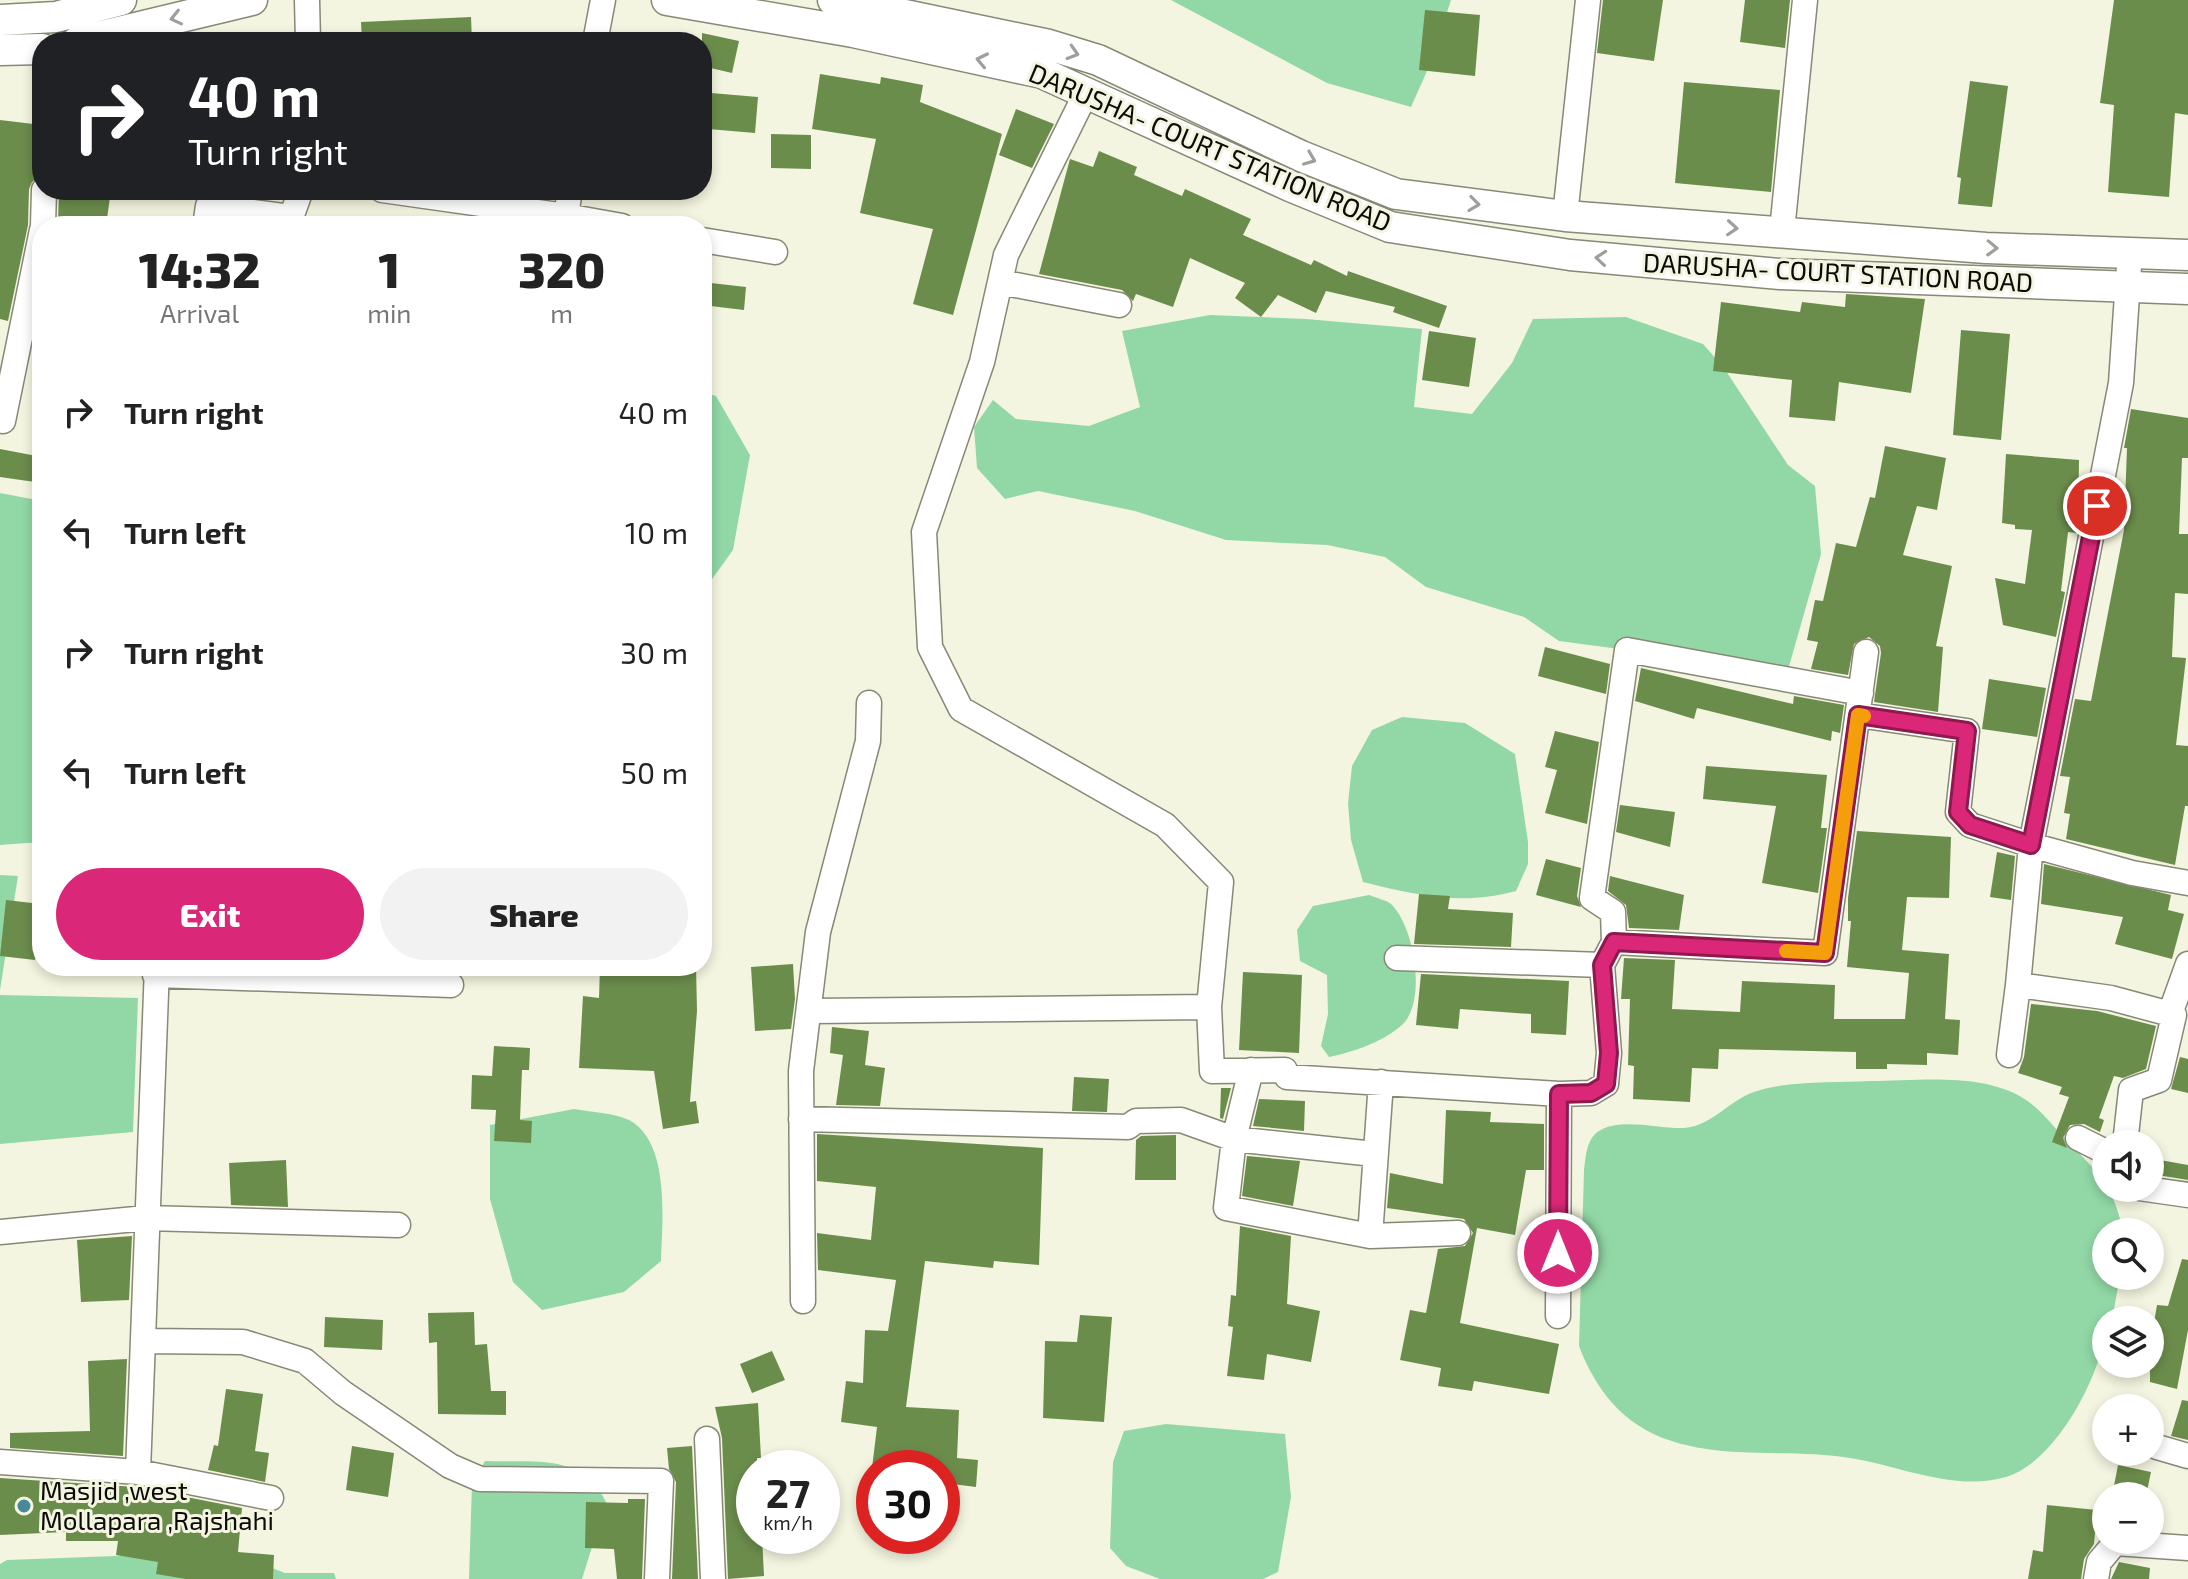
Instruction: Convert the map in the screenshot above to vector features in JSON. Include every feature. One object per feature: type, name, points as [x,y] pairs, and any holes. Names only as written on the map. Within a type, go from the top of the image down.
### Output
[{"type":"street","points":[[0,20],[56,17],[121,0]]},
{"type":"street","points":[[307,0],[308,32]]},
{"type":"street","points":[[597,32],[603,0]]},
{"type":"street","name":"DARUSHA- COURT STATION ROAD","points":[[667,0],[853,32],[1042,73],[1087,91],[1162,129],[1390,227],[1570,255],[1780,274],[2188,289]]},
{"type":"street","name":"DARUSHA- COURT STATION ROAD","points":[[833,0],[1049,45],[1098,60],[1301,156],[1396,194],[1565,216],[1986,248],[2188,255]]},
{"type":"street","points":[[1565,216],[1588,0]]},
{"type":"street","points":[[1782,231],[1805,0]]},
{"type":"street","points":[[117,32],[237,2]]},
{"type":"street","points":[[0,50],[32,49]]},
{"type":"street","points":[[1087,91],[1006,255],[982,362],[924,532],[930,647],[961,709],[1165,825],[1221,882],[1209,1007],[1212,1071],[1285,1070],[1287,1077],[1559,1094],[1591,1093],[1606,1084],[1609,1053],[1602,965],[1614,942],[1613,912],[1592,898],[1627,650],[1967,731],[1958,812],[1970,825],[2132,873],[2188,883]]},
{"type":"street","points":[[453,200],[566,216],[568,200]]},
{"type":"street","points":[[206,216],[208,206],[259,216]]},
{"type":"street","points":[[712,242],[775,252]]},
{"type":"street","points":[[2009,1055],[2031,845],[2121,383],[2130,251]]},
{"type":"street","points":[[3,421],[10,341],[32,263]]},
{"type":"street","points":[[1000,282],[1119,305]]},
{"type":"street","points":[[1614,942],[1825,953],[1866,652]]},
{"type":"street","points":[[803,1301],[801,1071],[811,1011],[818,932],[868,741],[869,703]]},
{"type":"street","points":[[1397,958],[1602,965]]},
{"type":"street","points":[[2170,1014],[2188,964]]},
{"type":"street","points":[[138,1472],[156,976]]},
{"type":"street","points":[[274,976],[451,985]]},
{"type":"street","points":[[2018,985],[2111,998],[2174,1015],[2159,1080],[2131,1090],[2127,1130]]},
{"type":"street","points":[[811,1011],[1209,1007]]},
{"type":"street","points":[[1251,1070],[1234,1139],[1226,1208],[1370,1236],[1458,1233]]},
{"type":"street","points":[[1370,1236],[1381,1082]]},
{"type":"street","points":[[1558,1316],[1559,1094]]},
{"type":"street","points":[[801,1119],[1087,1127],[1128,1127],[1136,1121],[1181,1120],[1234,1139],[1374,1154]]},
{"type":"street","points":[[2078,1138],[2092,1145]]},
{"type":"street","points":[[2164,1192],[2188,1195]]},
{"type":"street","points":[[0,1232],[146,1218],[398,1225]]},
{"type":"street","points":[[144,1341],[243,1342],[305,1361],[343,1393],[450,1466],[480,1479],[661,1481],[657,1579]]},
{"type":"street","points":[[707,1439],[713,1579]]},
{"type":"street","points":[[2164,1449],[2188,1456]]},
{"type":"street","points":[[0,1462],[138,1472],[271,1498]]},
{"type":"street","points":[[2096,1579],[2099,1562],[2115,1543],[2188,1548]]},
{"type":"shaded area","points":[[1171,0],[1451,0],[1431,62],[1411,107],[1327,83]]},
{"type":"shaded area","points":[[1210,315],[1422,329],[1414,407],[1472,414],[1512,363],[1533,319],[1626,317],[1703,344],[1724,368],[1788,465],[1815,486],[1821,554],[1784,684],[1627,650],[1559,641],[1524,617],[1426,587],[1385,557],[1327,545],[1226,540],[1135,511],[1038,491],[1005,499],[977,468],[974,427],[993,400],[1016,419],[1089,426],[1140,407],[1122,331]]},
{"type":"shaded area","points":[[712,395],[716,396],[750,455],[733,550],[712,579]]},
{"type":"shaded area","points":[[0,493],[32,499],[32,843],[0,845]]},
{"type":"shaded area","points":[[1402,717],[1465,723],[1515,754],[1528,842],[1528,864],[1516,891],[1477,898],[1439,897],[1363,882],[1351,840],[1348,803],[1352,766],[1372,730]]},
{"type":"shaded area","points":[[0,875],[18,876],[0,990]]},
{"type":"shaded area","points":[[1369,895],[1391,904],[1406,929],[1415,964],[1414,1000],[1410,1014],[1394,1031],[1367,1046],[1329,1057],[1321,1046],[1328,1014],[1327,975],[1300,961],[1297,930],[1313,906]]},
{"type":"shaded area","points":[[0,995],[138,998],[133,1132],[0,1144]]},
{"type":"shaded area","points":[[1948,1080],[1988,1084],[2006,1090],[2023,1098],[2043,1114],[2092,1166],[2092,1202],[2114,1202],[2119,1218],[2092,1218],[2092,1290],[2117,1290],[2115,1306],[2092,1306],[2092,1377],[2060,1434],[2025,1468],[1987,1481],[1948,1480],[1830,1455],[1705,1449],[1675,1442],[1646,1430],[1620,1411],[1596,1381],[1579,1346],[1584,1170],[1591,1139],[1599,1131],[1618,1125],[1694,1126],[1754,1092],[1796,1084]]},
{"type":"shaded area","points":[[574,1109],[629,1120],[642,1131],[652,1146],[661,1184],[661,1261],[624,1292],[542,1310],[513,1282],[490,1199],[490,1125]]},
{"type":"shaded area","points":[[1166,1424],[1285,1434],[1291,1497],[1278,1572],[1263,1579],[1160,1579],[1126,1566],[1110,1548],[1113,1462],[1124,1431]]},
{"type":"shaded area","points":[[485,1461],[554,1464],[584,1475],[596,1486],[606,1502],[582,1579],[469,1579],[472,1483]]},
{"type":"shaded area","points":[[212,1545],[285,1573],[334,1573],[336,1579],[0,1579],[0,1564],[7,1560],[142,1555]]},
{"type":"building","points":[[1603,0],[1663,0],[1654,61],[1597,53]]},
{"type":"building","points":[[1745,0],[1790,0],[1785,48],[1740,42]]},
{"type":"building","points":[[2114,0],[2188,0],[2188,115],[2175,113],[2169,197],[2108,192],[2114,105],[2100,103]]},
{"type":"building","points":[[1425,10],[1480,15],[1475,76],[1419,70]]},
{"type":"building","points":[[471,17],[472,32],[362,32],[361,22]]},
{"type":"building","points":[[712,35],[739,41],[732,73],[712,68]]},
{"type":"building","points":[[820,74],[880,84],[881,77],[923,85],[920,102],[1002,134],[953,315],[913,304],[933,229],[860,213],[876,139],[812,129]]},
{"type":"building","points":[[1970,81],[2008,86],[1992,207],[1958,204],[1961,178],[1957,177]]},
{"type":"building","points":[[1684,82],[1780,90],[1771,192],[1675,183]]},
{"type":"building","points":[[712,93],[758,97],[755,133],[712,129]]},
{"type":"building","points":[[1016,109],[1054,124],[1032,168],[999,155]]},
{"type":"building","points":[[0,120],[32,124],[32,182],[28,225],[8,321],[0,319]]},
{"type":"building","points":[[771,134],[811,135],[811,169],[771,168]]},
{"type":"building","points":[[1099,151],[1137,167],[1134,175],[1182,196],[1185,189],[1251,219],[1243,235],[1311,265],[1314,260],[1347,276],[1348,271],[1447,306],[1439,328],[1393,312],[1395,307],[1326,291],[1316,313],[1278,295],[1261,317],[1235,298],[1245,283],[1190,258],[1173,307],[1136,294],[1133,301],[1122,290],[1039,274],[1070,159],[1093,167]]},
{"type":"building","points":[[59,200],[110,200],[107,216],[58,216]]},
{"type":"building","points":[[712,283],[746,287],[744,310],[712,306]]},
{"type":"building","points":[[1846,294],[1925,299],[1911,393],[1839,382],[1835,421],[1789,417],[1792,380],[1713,371],[1721,302],[1800,312],[1802,302],[1845,307]]},
{"type":"building","points":[[1961,330],[2010,334],[2001,440],[1953,435]]},
{"type":"building","points":[[1429,331],[1476,338],[1469,387],[1422,380]]},
{"type":"building","points":[[2131,409],[2188,418],[2188,458],[2182,458],[2179,534],[2188,534],[2188,594],[2175,593],[2172,657],[2186,658],[2176,745],[2188,746],[2188,806],[2185,806],[2175,865],[2066,839],[2070,814],[2064,813],[2070,777],[2060,776],[2075,699],[2091,701],[2124,530],[2127,448],[2124,448]]},
{"type":"building","points":[[1885,446],[1946,458],[1937,510],[1917,506],[1903,555],[1952,566],[1936,646],[1943,647],[1938,712],[1874,702],[1881,653],[1880,646],[1869,637],[1854,644],[1848,675],[1811,669],[1818,642],[1807,640],[1815,600],[1823,601],[1836,543],[1856,547],[1870,497],[1875,498]]},
{"type":"building","points":[[0,449],[32,455],[32,482],[0,477]]},
{"type":"building","points":[[2006,454],[2079,460],[2078,527],[2077,533],[2068,532],[2061,591],[2065,592],[2056,637],[2003,625],[1995,578],[2025,584],[2032,530],[2015,529],[2015,525],[2002,523]]},
{"type":"building","points":[[1545,647],[1610,664],[1606,694],[1538,676]]},
{"type":"building","points":[[1641,668],[1793,704],[1794,696],[1844,705],[1840,733],[1832,731],[1831,741],[1697,708],[1694,719],[1635,701]]},
{"type":"building","points":[[1989,679],[2046,688],[2037,737],[1982,729]]},
{"type":"building","points":[[1555,731],[1599,742],[1587,824],[1545,813],[1557,770],[1545,767]]},
{"type":"building","points":[[1706,766],[1827,775],[1821,828],[1827,828],[1818,893],[1762,883],[1776,806],[1703,799]]},
{"type":"building","points":[[1620,805],[1675,812],[1670,847],[1616,832]]},
{"type":"building","points":[[1857,831],[1951,837],[1949,898],[1907,897],[1902,950],[1949,954],[1945,1019],[1960,1020],[1958,1055],[1927,1053],[1927,1065],[1887,1064],[1887,1069],[1856,1069],[1856,1052],[1719,1049],[1718,1069],[1692,1068],[1690,1102],[1633,1099],[1634,1066],[1628,1065],[1630,999],[1621,999],[1624,958],[1675,960],[1672,1009],[1740,1012],[1742,981],[1835,985],[1834,1019],[1905,1019],[1909,973],[1847,967],[1851,921],[1848,921],[1848,898]]},
{"type":"building","points":[[1997,852],[2015,856],[2011,900],[1990,897]]},
{"type":"building","points":[[1546,859],[1581,868],[1577,896],[1581,907],[1536,895]]},
{"type":"building","points":[[2044,864],[2171,895],[2168,910],[2184,914],[2172,959],[2115,944],[2123,917],[2041,904]]},
{"type":"building","points":[[1610,876],[1684,895],[1679,930],[1629,928],[1626,905],[1608,891]]},
{"type":"building","points":[[1419,894],[1450,896],[1448,909],[1513,913],[1511,947],[1414,944]]},
{"type":"building","points":[[6,900],[32,903],[32,960],[0,956]]},
{"type":"building","points":[[793,964],[795,999],[791,1029],[755,1031],[751,967]]},
{"type":"building","points":[[1243,972],[1302,975],[1299,1053],[1239,1050]]},
{"type":"building","points":[[1421,974],[1569,981],[1566,1035],[1531,1033],[1531,1014],[1460,1009],[1458,1029],[1416,1025]]},
{"type":"building","points":[[600,976],[696,976],[697,1011],[690,1102],[696,1101],[699,1123],[663,1129],[654,1071],[579,1068],[583,996],[599,998]]},
{"type":"building","points":[[2031,1004],[2097,1011],[2156,1026],[2146,1069],[2123,1078],[2114,1076],[2099,1118],[2104,1120],[2101,1130],[2084,1124],[2070,1125],[2063,1138],[2067,1148],[2052,1142],[2069,1097],[2059,1094],[2062,1087],[2018,1073],[2024,1057]]},
{"type":"building","points":[[832,1027],[869,1031],[865,1065],[885,1068],[880,1106],[836,1105],[843,1055],[830,1053]]},
{"type":"building","points":[[494,1046],[530,1048],[529,1070],[522,1070],[520,1120],[532,1121],[531,1143],[494,1141],[496,1110],[471,1109],[472,1075],[492,1076]]},
{"type":"building","points":[[2180,1057],[2188,1059],[2188,1093],[2171,1089]]},
{"type":"building","points":[[1074,1077],[1109,1079],[1107,1112],[1072,1111]]},
{"type":"building","points":[[1221,1088],[1231,1088],[1223,1119],[1220,1118]]},
{"type":"building","points":[[1259,1099],[1305,1101],[1304,1131],[1253,1126]]},
{"type":"building","points":[[1446,1110],[1491,1112],[1490,1122],[1544,1124],[1544,1170],[1526,1170],[1515,1235],[1477,1228],[1460,1323],[1559,1344],[1549,1394],[1474,1381],[1472,1391],[1438,1386],[1441,1368],[1400,1360],[1410,1310],[1426,1313],[1438,1249],[1465,1246],[1473,1233],[1464,1219],[1387,1208],[1390,1173],[1443,1184]]},
{"type":"building","points":[[817,1134],[1043,1148],[1039,1265],[994,1261],[993,1268],[925,1261],[906,1407],[959,1410],[957,1450],[874,1450],[877,1427],[841,1422],[846,1381],[863,1383],[865,1330],[888,1331],[896,1280],[818,1270],[817,1233],[871,1240],[876,1187],[817,1181]]},
{"type":"building","points":[[1176,1135],[1176,1180],[1135,1180],[1136,1140],[1141,1136]]},
{"type":"building","points":[[1247,1156],[1300,1161],[1293,1206],[1242,1196]]},
{"type":"building","points":[[286,1160],[288,1207],[231,1205],[229,1163]]},
{"type":"building","points":[[2164,1161],[2188,1165],[2188,1180],[2164,1176]]},
{"type":"building","points":[[1240,1226],[1291,1236],[1287,1304],[1320,1311],[1311,1362],[1267,1354],[1264,1380],[1227,1376],[1233,1327],[1228,1326],[1231,1295],[1236,1296]]},
{"type":"building","points":[[132,1236],[129,1300],[81,1302],[77,1240]]},
{"type":"building","points":[[2182,1259],[2188,1260],[2188,1330],[2177,1389],[2150,1382],[2150,1378],[2164,1378],[2164,1306],[2157,1306],[2157,1305],[2168,1306]]},
{"type":"building","points":[[474,1312],[475,1345],[487,1344],[491,1391],[506,1391],[506,1415],[438,1414],[437,1342],[429,1343],[428,1313]]},
{"type":"building","points":[[1080,1315],[1112,1317],[1104,1422],[1043,1418],[1045,1341],[1077,1342]]},
{"type":"building","points":[[325,1317],[383,1320],[382,1350],[324,1347]]},
{"type":"building","points":[[772,1351],[785,1380],[752,1393],[740,1364]]},
{"type":"building","points":[[127,1359],[123,1456],[10,1448],[10,1433],[90,1431],[88,1361]]},
{"type":"building","points":[[226,1389],[263,1394],[255,1451],[269,1453],[265,1482],[208,1470],[214,1445],[218,1446]]},
{"type":"building","points":[[2182,1400],[2188,1401],[2188,1440],[2171,1436]]},
{"type":"building","points":[[758,1403],[761,1450],[736,1450],[736,1554],[763,1554],[764,1576],[728,1579],[722,1438],[715,1407]]},
{"type":"building","points":[[352,1446],[394,1453],[388,1497],[346,1490]]},
{"type":"building","points":[[692,1446],[698,1579],[672,1579],[676,1482],[669,1469],[667,1448]]},
{"type":"building","points":[[960,1458],[978,1460],[976,1487],[960,1485]]},
{"type":"building","points":[[2118,1466],[2151,1472],[2149,1482],[2115,1482]]},
{"type":"building","points":[[0,1478],[136,1487],[242,1508],[238,1552],[274,1555],[273,1579],[186,1579],[156,1574],[158,1562],[116,1555],[118,1541],[66,1541],[66,1532],[0,1535]]},
{"type":"building","points":[[628,1499],[645,1499],[642,1579],[617,1579],[614,1549],[585,1548],[586,1502],[628,1503]]},
{"type":"building","points":[[2047,1505],[2092,1510],[2092,1547],[2084,1559],[2081,1579],[2028,1579],[2033,1550],[2043,1552]]},
{"type":"building","points":[[2119,1562],[2150,1568],[2149,1579],[2111,1579]]},
{"type":"slow traffic","points":[[1786,951],[1825,953],[1858,715],[1864,716]]},
{"type":"place","name":"Masjid ,west Mollapara ,Rajshahi","points":[[24,1506]]},
{"type":"route","points":[[1558,1253],[1559,1094],[1591,1093],[1606,1084],[1609,1053],[1602,965],[1614,942],[1825,953],[1858,715],[1967,731],[1958,812],[1970,825],[2031,845],[2097,506]]}]
